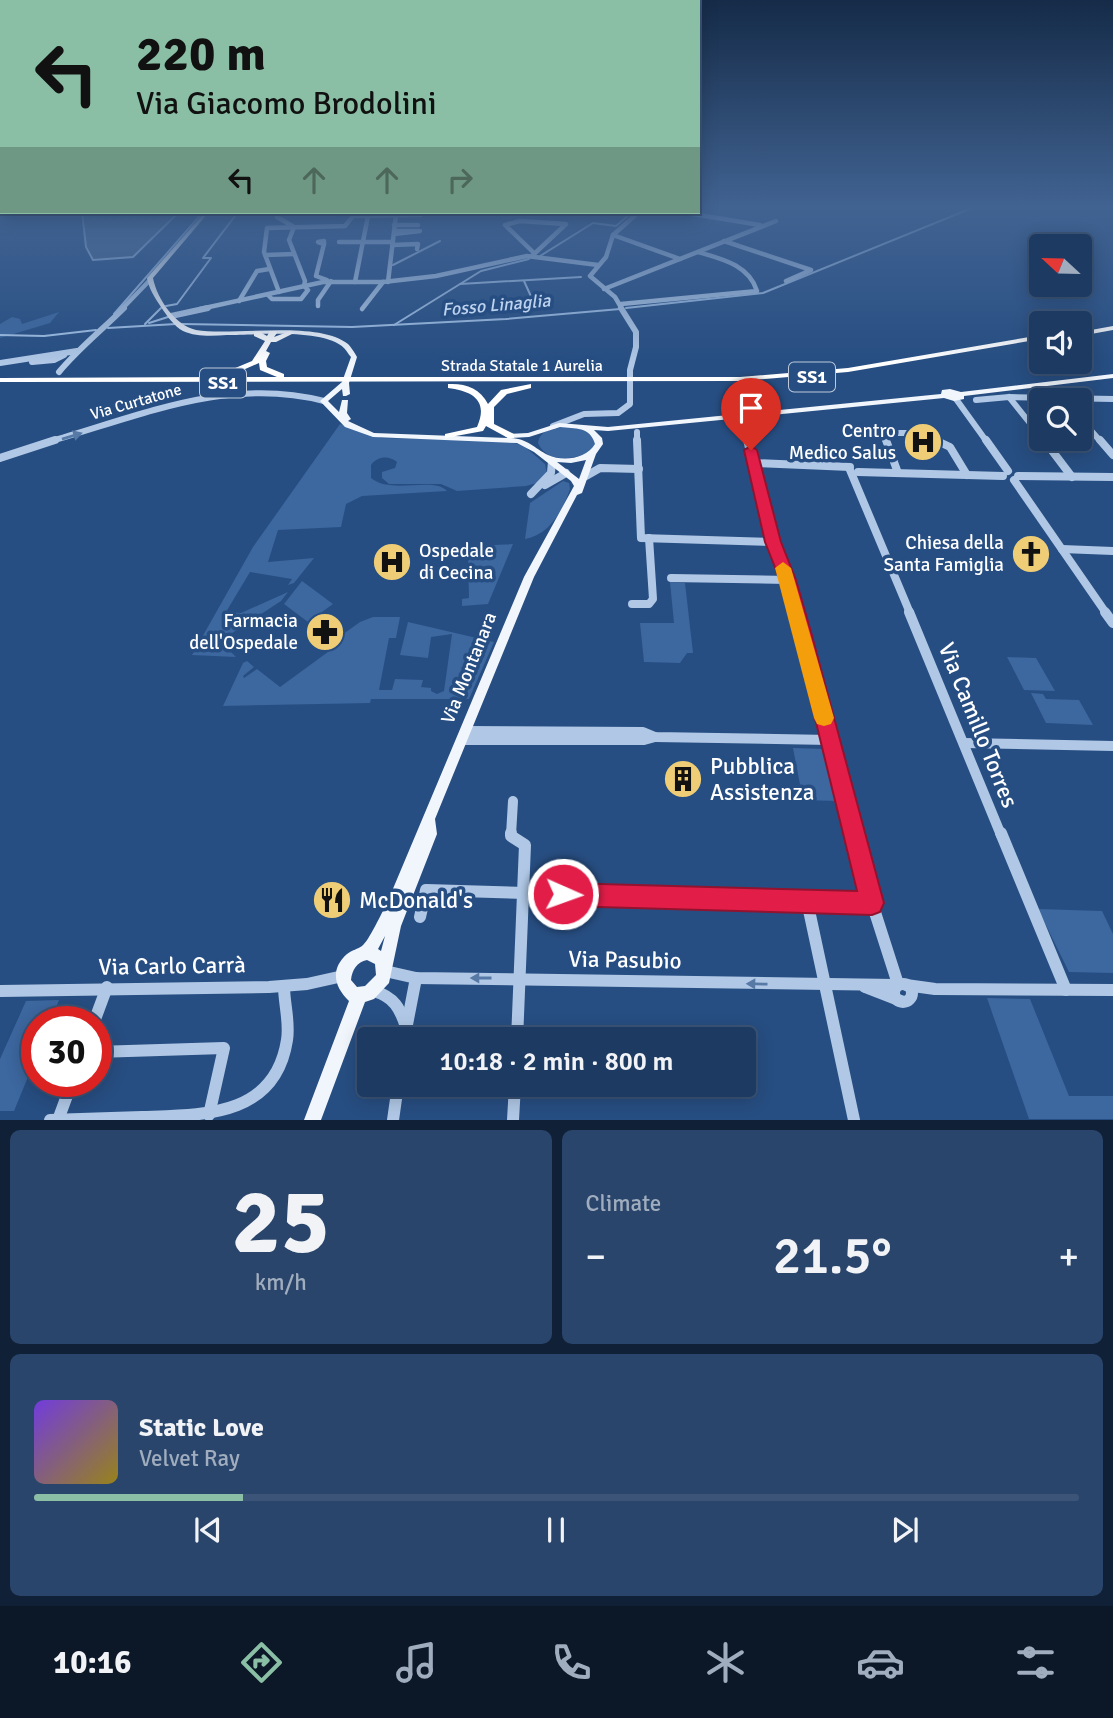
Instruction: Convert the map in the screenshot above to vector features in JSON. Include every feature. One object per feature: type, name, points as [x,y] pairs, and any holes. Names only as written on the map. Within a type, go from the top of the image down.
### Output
[{"type":"highway","points":[[1092,330],[1113,326]]},
{"type":"highway","points":[[257,334],[273,337],[290,333]]},
{"type":"highway","points":[[273,337],[263,359],[264,370],[275,375],[301,379]]},
{"type":"highway","points":[[187,380],[219,377],[245,369],[258,359],[273,337]]},
{"type":"highway","name":"Strada Statale 1 Aurelia","points":[[0,382],[742,382],[813,377],[881,368],[1029,341]]},
{"type":"highway","name":"Strada Statale 1 Aurelia","points":[[0,382],[301,379],[339,381]]},
{"type":"highway","name":"Strada Statale 1 Aurelia","points":[[358,381],[624,381]]},
{"type":"highway","points":[[445,383],[476,392],[485,406],[484,423],[480,429],[448,436]]},
{"type":"highway","points":[[511,436],[489,424],[490,406],[494,399],[518,387],[555,383]]},
{"type":"main road","points":[[166,258],[149,281],[175,321],[206,334],[257,334]]},
{"type":"main road","points":[[290,333],[323,335],[338,340],[349,348],[353,363],[339,381],[334,393],[326,397],[327,403],[348,425],[373,435],[510,440],[564,461],[591,458]]},
{"type":"main road","points":[[599,444],[612,431],[741,415],[945,396],[948,391],[958,397],[1113,376]]},
{"type":"main road","points":[[339,381],[345,398],[342,409],[345,416],[354,425],[391,435],[511,436],[541,431],[550,426],[636,429]]},
{"type":"main road","points":[[334,393],[345,398]]},
{"type":"main road","points":[[327,403],[345,398]]},
{"type":"main road","points":[[581,426],[598,438],[599,444]]},
{"type":"main road","points":[[541,431],[534,444],[540,453],[578,486],[573,498]]},
{"type":"main road","name":"Via Montanara","points":[[368,952],[385,925],[422,830],[429,820],[534,567],[586,476],[591,458],[599,444]]},
{"type":"main road","name":"Via Montanara","points":[[385,971],[394,926],[430,834],[429,820]]},
{"type":"main road","points":[[312,1119],[367,994],[384,978],[385,971],[378,956],[368,952],[361,953],[349,962],[343,976],[345,988],[367,994]]},
{"type":"street","points":[[266,258],[279,292]]},
{"type":"street","points":[[268,295],[272,299],[302,299],[308,290],[304,286],[305,281],[297,258]]},
{"type":"street","points":[[320,258],[316,276],[330,281]]},
{"type":"street","points":[[355,282],[360,258]]},
{"type":"street","points":[[362,309],[385,282],[389,258]]},
{"type":"street","points":[[175,321],[239,301],[330,281],[385,282],[444,275],[515,258]]},
{"type":"street","points":[[558,258],[598,265]]},
{"type":"street","points":[[550,426],[579,415],[615,414],[626,410],[630,404],[631,366],[637,339],[622,307],[590,278],[604,258]]},
{"type":"street","points":[[622,307],[631,303],[757,291],[750,277],[735,265],[716,258]]},
{"type":"street","points":[[776,258],[811,270],[786,281]]},
{"type":"street","points":[[604,289],[680,259]]},
{"type":"street","points":[[239,301],[257,271],[269,269]]},
{"type":"street","points":[[59,372],[149,281]]},
{"type":"street","points":[[318,306],[330,281]]},
{"type":"street","points":[[138,291],[153,289]]},
{"type":"street","points":[[0,363],[50,360],[77,351]]},
{"type":"street","name":"Via Curtatone","points":[[0,458],[174,405],[218,395],[289,392],[327,403]]},
{"type":"street","points":[[958,397],[1005,473]]},
{"type":"street","points":[[1009,397],[1029,422]]},
{"type":"street","points":[[976,400],[1029,398]]},
{"type":"street","points":[[1092,399],[1110,399],[1113,405]]},
{"type":"street","points":[[579,415],[575,421],[581,426]]},
{"type":"street","points":[[741,415],[773,542],[788,580],[872,903],[900,985],[895,993],[906,1000]]},
{"type":"street","points":[[632,604],[649,604],[653,600],[636,429]]},
{"type":"street","points":[[898,473],[882,430],[918,433],[950,447],[967,475]]},
{"type":"street","points":[[1092,431],[1113,455]]},
{"type":"street","points":[[1052,451],[1072,477]]},
{"type":"street","points":[[591,458],[592,466],[600,468],[639,469]]},
{"type":"street","points":[[552,461],[551,473],[531,494],[566,473]]},
{"type":"street","points":[[754,463],[898,473],[1005,473],[1016,478],[1113,477]]},
{"type":"street","points":[[586,476],[600,468]]},
{"type":"street","name":"Via Camillo Torres","points":[[854,470],[1066,990]]},
{"type":"street","points":[[1016,478],[1113,623]]},
{"type":"street","points":[[645,538],[773,542]]},
{"type":"street","points":[[1062,549],[1113,551]]},
{"type":"street","points":[[671,578],[788,580]]},
{"type":"street","points":[[464,735],[644,740],[655,737],[830,740]]},
{"type":"street","points":[[964,743],[1113,746]]},
{"type":"street","points":[[513,801],[511,836],[516,842],[525,845],[518,1027]]},
{"type":"street","points":[[420,917],[426,890],[872,903]]},
{"type":"street","points":[[807,901],[855,1119]]},
{"type":"street","name":"Via Pasubio","points":[[385,971],[416,978],[865,987],[906,1000],[934,989]]},
{"type":"street","name":"Via Carlo Carrà","points":[[0,991],[107,987],[284,986],[325,982],[343,976]]},
{"type":"street","points":[[406,1027],[416,978]]},
{"type":"street","name":"Via Pasubio","points":[[865,987],[876,984],[934,989],[1113,990]]},
{"type":"street","points":[[50,1119],[204,1117],[240,1106],[257,1093],[281,1061],[287,1040],[284,986]]},
{"type":"street","points":[[100,1006],[107,987]]},
{"type":"street","points":[[367,994],[389,995],[397,1002],[403,1027]]},
{"type":"street","points":[[112,1052],[224,1048],[204,1117]]},
{"type":"street","points":[[58,1119],[66,1097]]},
{"type":"street","points":[[393,1119],[396,1097]]},
{"type":"street","points":[[513,1119],[514,1097]]},
{"type":"shaded area","points":[[59,312],[50,323],[0,338],[0,324],[12,317],[20,319],[22,324]]},
{"type":"shaded area","points":[[340,424],[381,438],[509,441],[524,446],[545,464],[547,473],[537,483],[526,486],[457,491],[441,484],[389,484],[382,478],[382,472],[395,468],[397,462],[387,458],[376,460],[371,465],[371,478],[379,483],[400,486],[432,485],[447,491],[362,496],[346,504],[341,527],[278,530],[268,562],[314,558],[294,583],[288,585],[292,579],[250,572],[226,612],[241,613],[288,592],[281,601],[223,639],[226,642],[223,644],[236,657],[192,655],[253,547]]},
{"type":"shaded area","points":[[567,426],[588,431],[597,440],[593,451],[562,458],[548,455],[542,450],[538,443],[542,435],[549,430]]},
{"type":"shaded area","points":[[563,481],[569,483],[570,489],[559,514],[541,533],[525,539],[530,503]]},
{"type":"shaded area","points":[[513,544],[488,604],[462,606],[462,599],[469,598],[468,557],[452,556],[451,547]]},
{"type":"shaded area","points":[[302,581],[333,604],[308,622],[284,604]]},
{"type":"shaded area","points":[[670,582],[685,583],[693,653],[687,653],[680,663],[644,662],[640,623],[674,623]]},
{"type":"shaded area","points":[[373,617],[400,617],[396,638],[389,638],[379,690],[392,690],[395,679],[423,680],[421,687],[431,688],[431,691],[437,694],[444,691],[452,634],[431,637],[428,658],[400,655],[408,622],[494,642],[469,699],[371,699],[370,703],[223,706],[243,663],[247,661],[254,667],[244,678],[257,669],[280,687],[332,649],[328,645],[360,622]]},
{"type":"shaded area","points":[[1007,657],[1036,658],[1055,691],[1024,690]]},
{"type":"shaded area","points":[[1031,693],[1043,694],[1046,699],[1079,700],[1093,725],[1046,723]]},
{"type":"shaded area","points":[[793,748],[824,749],[837,801],[803,800]]},
{"type":"shaded area","points":[[1038,909],[1102,911],[1113,934],[1113,973],[1069,972]]},
{"type":"shaded area","points":[[987,998],[1030,999],[1069,1096],[1113,1096],[1113,1119],[1029,1119]]},
{"type":"shaded area","points":[[59,1000],[57,1006],[24,1006],[26,1001]]},
{"type":"shaded area","points":[[21,1012],[21,1094],[14,1111],[0,1111],[0,1059]]},
{"type":"waterway","points":[[114,314],[163,258]]},
{"type":"waterway","points":[[166,306],[177,304],[211,258]]},
{"type":"waterway","points":[[393,265],[406,258]]},
{"type":"waterway","name":"Fosso Linaglia","points":[[626,308],[763,293],[848,258]]},
{"type":"waterway","points":[[460,284],[481,271],[529,259]]},
{"type":"waterway","points":[[460,284],[581,277]]},
{"type":"waterway","points":[[524,281],[534,303]]},
{"type":"waterway","points":[[394,325],[460,284]]},
{"type":"waterway","points":[[145,324],[161,308]]},
{"type":"waterway","name":"Fosso Linaglia","points":[[394,325],[620,309]]},
{"type":"waterway","points":[[149,323],[168,317]]},
{"type":"waterway","name":"Fosso Linaglia","points":[[108,328],[176,324]]},
{"type":"waterway","name":"Fosso Linaglia","points":[[182,324],[352,327],[394,325]]},
{"type":"waterway","name":"Fosso Linaglia","points":[[0,335],[44,336],[96,330]]},
{"type":"slow traffic","points":[[783,568],[803,632],[824,718]]},
{"type":"place","name":"Centro Medico Salus","points":[[923,442]]},
{"type":"place","name":"Chiesa della Santa Famiglia","points":[[1031,554]]},
{"type":"place","name":"Ospedale di Cecina","points":[[392,562]]},
{"type":"place","name":"Farmacia dell'Ospedale","points":[[325,632]]},
{"type":"place","name":"Pubblica Assistenza","points":[[683,779]]},
{"type":"place","name":"McDonald's","points":[[332,900]]},
{"type":"route","points":[[563,894],[872,903],[803,632],[788,580],[773,542],[751,450]]}]
